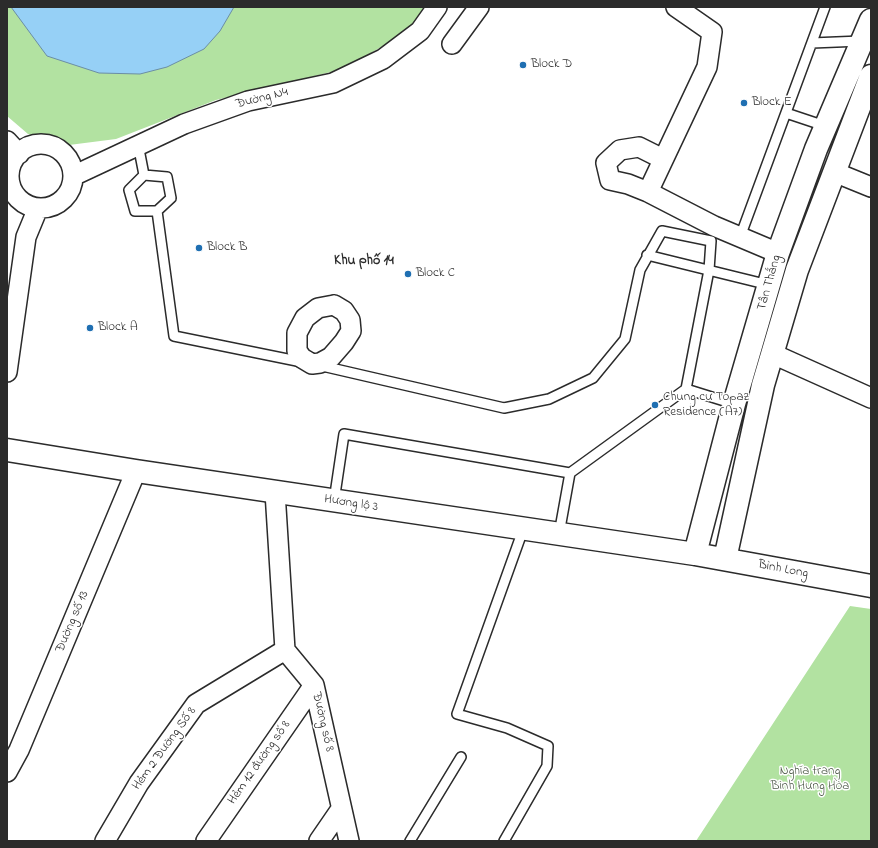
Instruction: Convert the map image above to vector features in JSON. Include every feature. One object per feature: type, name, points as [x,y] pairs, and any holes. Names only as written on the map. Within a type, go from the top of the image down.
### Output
[{"type":"street","name":"Đường N4","points":[[73,176],[138,144],[184,124],[248,101],[333,83],[384,59],[420,31],[437,7]]},
{"type":"street","points":[[452,44],[480,7]]},
{"type":"street","points":[[648,192],[706,67],[712,32],[676,7]]},
{"type":"street","name":"Tân Thắng","points":[[695,554],[734,404],[778,253],[825,126],[871,20]]},
{"type":"street","name":"Tân Thắng","points":[[725,559],[763,385],[797,270],[871,76]]},
{"type":"street","points":[[38,144],[53,147],[66,156],[71,165],[73,176],[72,186],[67,196],[58,203],[49,208],[28,206],[19,200],[13,192],[10,182],[9,172],[13,162],[13,147],[27,148],[38,144]]},
{"type":"street","points":[[663,159],[639,147],[620,150],[606,163],[610,180],[628,184],[648,192],[714,226],[778,253]]},
{"type":"street","points":[[834,172],[871,187]]},
{"type":"street","points":[[7,372],[26,237],[38,208]]},
{"type":"street","points":[[773,354],[871,398]]},
{"type":"street","name":"Hương lộ 3","points":[[7,450],[136,472],[523,530],[695,554]]},
{"type":"street","name":"Đường số 13","points":[[7,772],[18,750],[136,472]]},
{"type":"street","points":[[275,492],[285,650]]},
{"type":"street","name":"Bình Long","points":[[695,554],[871,586]]},
{"type":"street","name":"Đường số 8","points":[[285,650],[314,685],[349,841]]},
{"type":"street","name":"Hẻm 2 Đường Số 8","points":[[105,841],[139,783],[196,704],[285,650]]},
{"type":"street","name":"Hẻm 12 đường số 8","points":[[206,841],[314,685]]},
{"type":"street","points":[[320,841],[341,809]]},
{"type":"lane","points":[[740,237],[825,7]]},
{"type":"lane","points":[[812,43],[862,41]]},
{"type":"lane","points":[[786,113],[825,126]]},
{"type":"lane","points":[[138,144],[144,175]]},
{"type":"lane","points":[[144,175],[167,177],[171,198],[157,211],[135,211],[129,190],[144,175]]},
{"type":"lane","points":[[157,211],[174,336],[312,364],[504,408],[549,400],[593,378],[625,340],[640,270],[647,255],[662,232],[711,241],[709,270],[686,389],[570,473],[559,535]]},
{"type":"lane","points":[[647,255],[769,285]]},
{"type":"lane","points":[[686,389],[734,404]]},
{"type":"lane","points":[[334,501],[344,434],[570,473]]},
{"type":"lane","points":[[504,841],[547,766],[548,746],[507,728],[458,714],[523,530]]},
{"type":"lane","points":[[410,841],[461,757]]},
{"type":"green space","points":[[7,7],[426,7],[407,32],[343,69],[216,100],[116,139],[69,145],[28,134],[7,116]]},
{"type":"green space","name":"Nghĩa trang Bình Hưng Hòa","points":[[850,606],[871,609],[871,841],[696,841]]},
{"type":"water","points":[[11,7],[234,7],[220,31],[204,49],[167,67],[140,74],[99,73],[47,56]]},
{"type":"place","name":"Block D","points":[[523,65]]},
{"type":"place","name":"Block E","points":[[744,103]]},
{"type":"place","name":"Block B","points":[[199,248]]},
{"type":"place","name":"Block C","points":[[408,274]]},
{"type":"place","name":"Block A","points":[[90,328]]},
{"type":"place","name":"Chung cư Topaz Residence (A7)","points":[[655,405]]},
{"type":"district","name":"Khu phố 14","points":[[364,262]]}]
